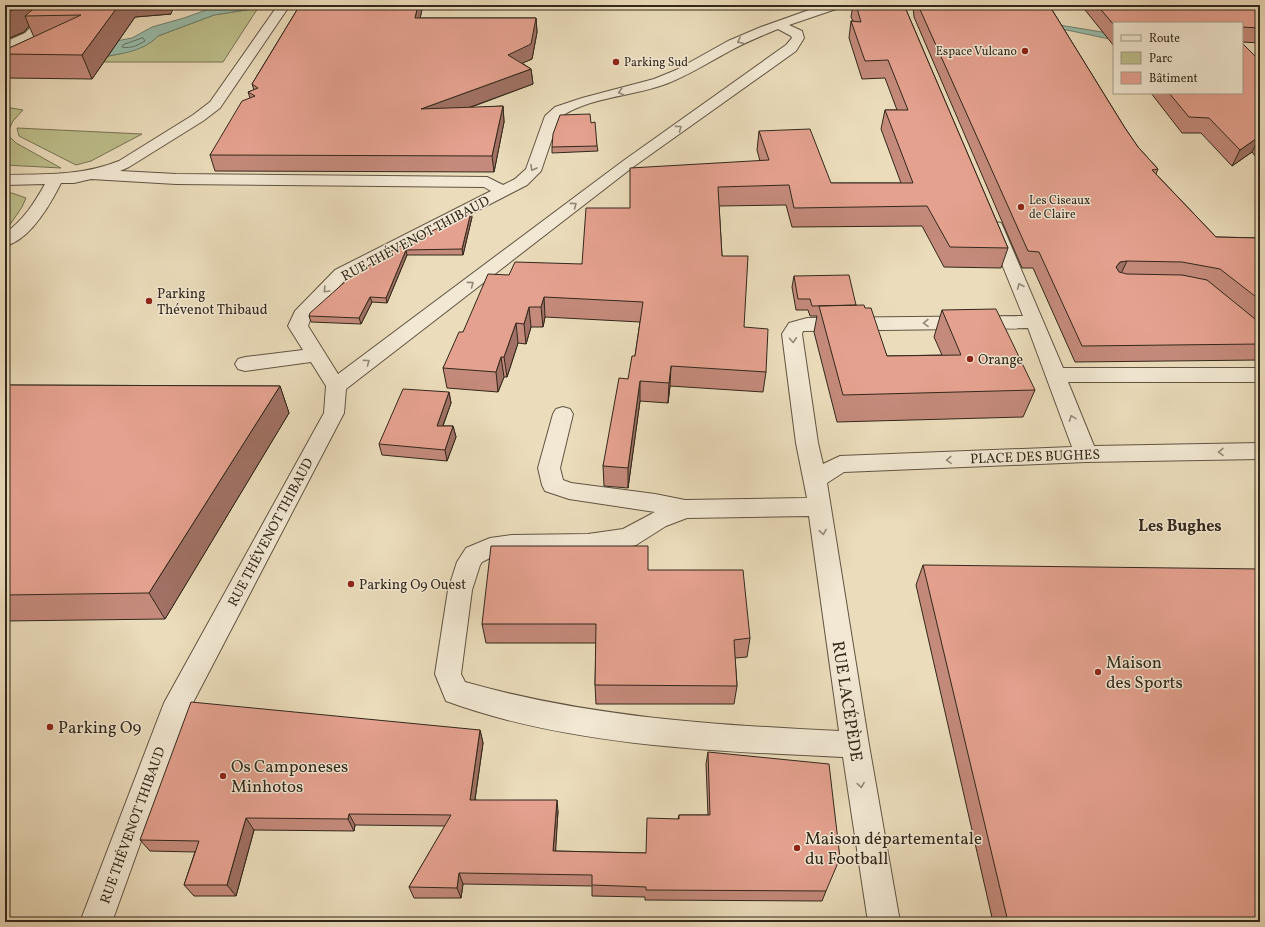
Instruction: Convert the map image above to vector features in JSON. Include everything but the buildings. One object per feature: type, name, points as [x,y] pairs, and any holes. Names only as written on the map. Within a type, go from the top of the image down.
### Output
[{"type":"street","points":[[5,46],[18,43],[30,36],[59,5]]},
{"type":"street","points":[[95,175],[124,164],[198,118],[215,105],[284,5]]},
{"type":"street","name":"RUE THÉVENOT THIBAUD","points":[[96,922],[174,712],[334,414],[336,386],[298,326],[302,315],[341,274],[521,182],[533,171],[552,116],[556,112],[572,106],[659,82],[743,40],[808,13],[835,5]]},
{"type":"street","points":[[336,386],[628,164],[791,48],[798,38],[797,34],[778,25]]},
{"type":"street","points":[[5,180],[55,180],[95,175],[176,179],[487,182],[503,191]]},
{"type":"street","points":[[5,241],[16,235],[46,197],[55,180]]},
{"type":"street","points":[[989,213],[1035,322],[1086,454]]},
{"type":"street","name":"RUE LACÉPÈDE","points":[[884,922],[855,745],[815,479],[807,443],[792,334],[796,327],[807,324],[1035,322]]},
{"type":"street","points":[[245,364],[316,356]]},
{"type":"street","points":[[1055,375],[1260,375]]},
{"type":"street","points":[[563,414],[549,468],[553,485],[568,492],[655,502],[685,509],[819,507]]},
{"type":"street","name":"PLACE DES BUGHES","points":[[815,479],[840,464],[1086,454],[1260,451]]},
{"type":"street","points":[[685,509],[658,520],[628,538],[588,543],[512,544],[490,547],[474,555],[469,562],[460,590],[448,674],[456,692],[485,701],[571,720],[741,739],[855,745]]},
{"type":"green space","points":[[258,8],[223,62],[83,62],[142,47],[158,36],[214,15]]},
{"type":"green space","points":[[5,107],[23,110],[13,121],[7,134],[16,143],[61,168],[5,165]]},
{"type":"green space","points":[[17,128],[142,134],[91,161],[76,165],[19,136]]},
{"type":"green space","points":[[5,193],[12,193],[26,198],[22,207],[5,232]]},
{"type":"water","points":[[232,5],[260,5],[258,8],[214,15],[158,36],[151,42],[135,50],[92,59],[105,43],[132,38],[152,27],[209,9]]},
{"type":"water","points":[[1053,24],[1113,34],[1113,40],[1048,26]]},
{"type":"place","name":"Espace Vulcano","points":[[1025,51]]},
{"type":"place","name":"Parking Sud","points":[[616,62]]},
{"type":"place","name":"Les Ciseaux de Claire","points":[[1021,207]]},
{"type":"place","name":"Parking Thévenot Thibaud","points":[[149,301]]},
{"type":"place","name":"Orange","points":[[970,359]]},
{"type":"place","name":"Parking O9 Ouest","points":[[351,584]]},
{"type":"place","name":"Maison des Sports","points":[[1098,672]]},
{"type":"place","name":"Parking O9","points":[[50,727]]},
{"type":"place","name":"Os Camponeses Minhotos","points":[[223,776]]},
{"type":"place","name":"Maison départementale du Football","points":[[797,848]]},
{"type":"district","name":"Les Bughes","points":[[1180,525]]}]
